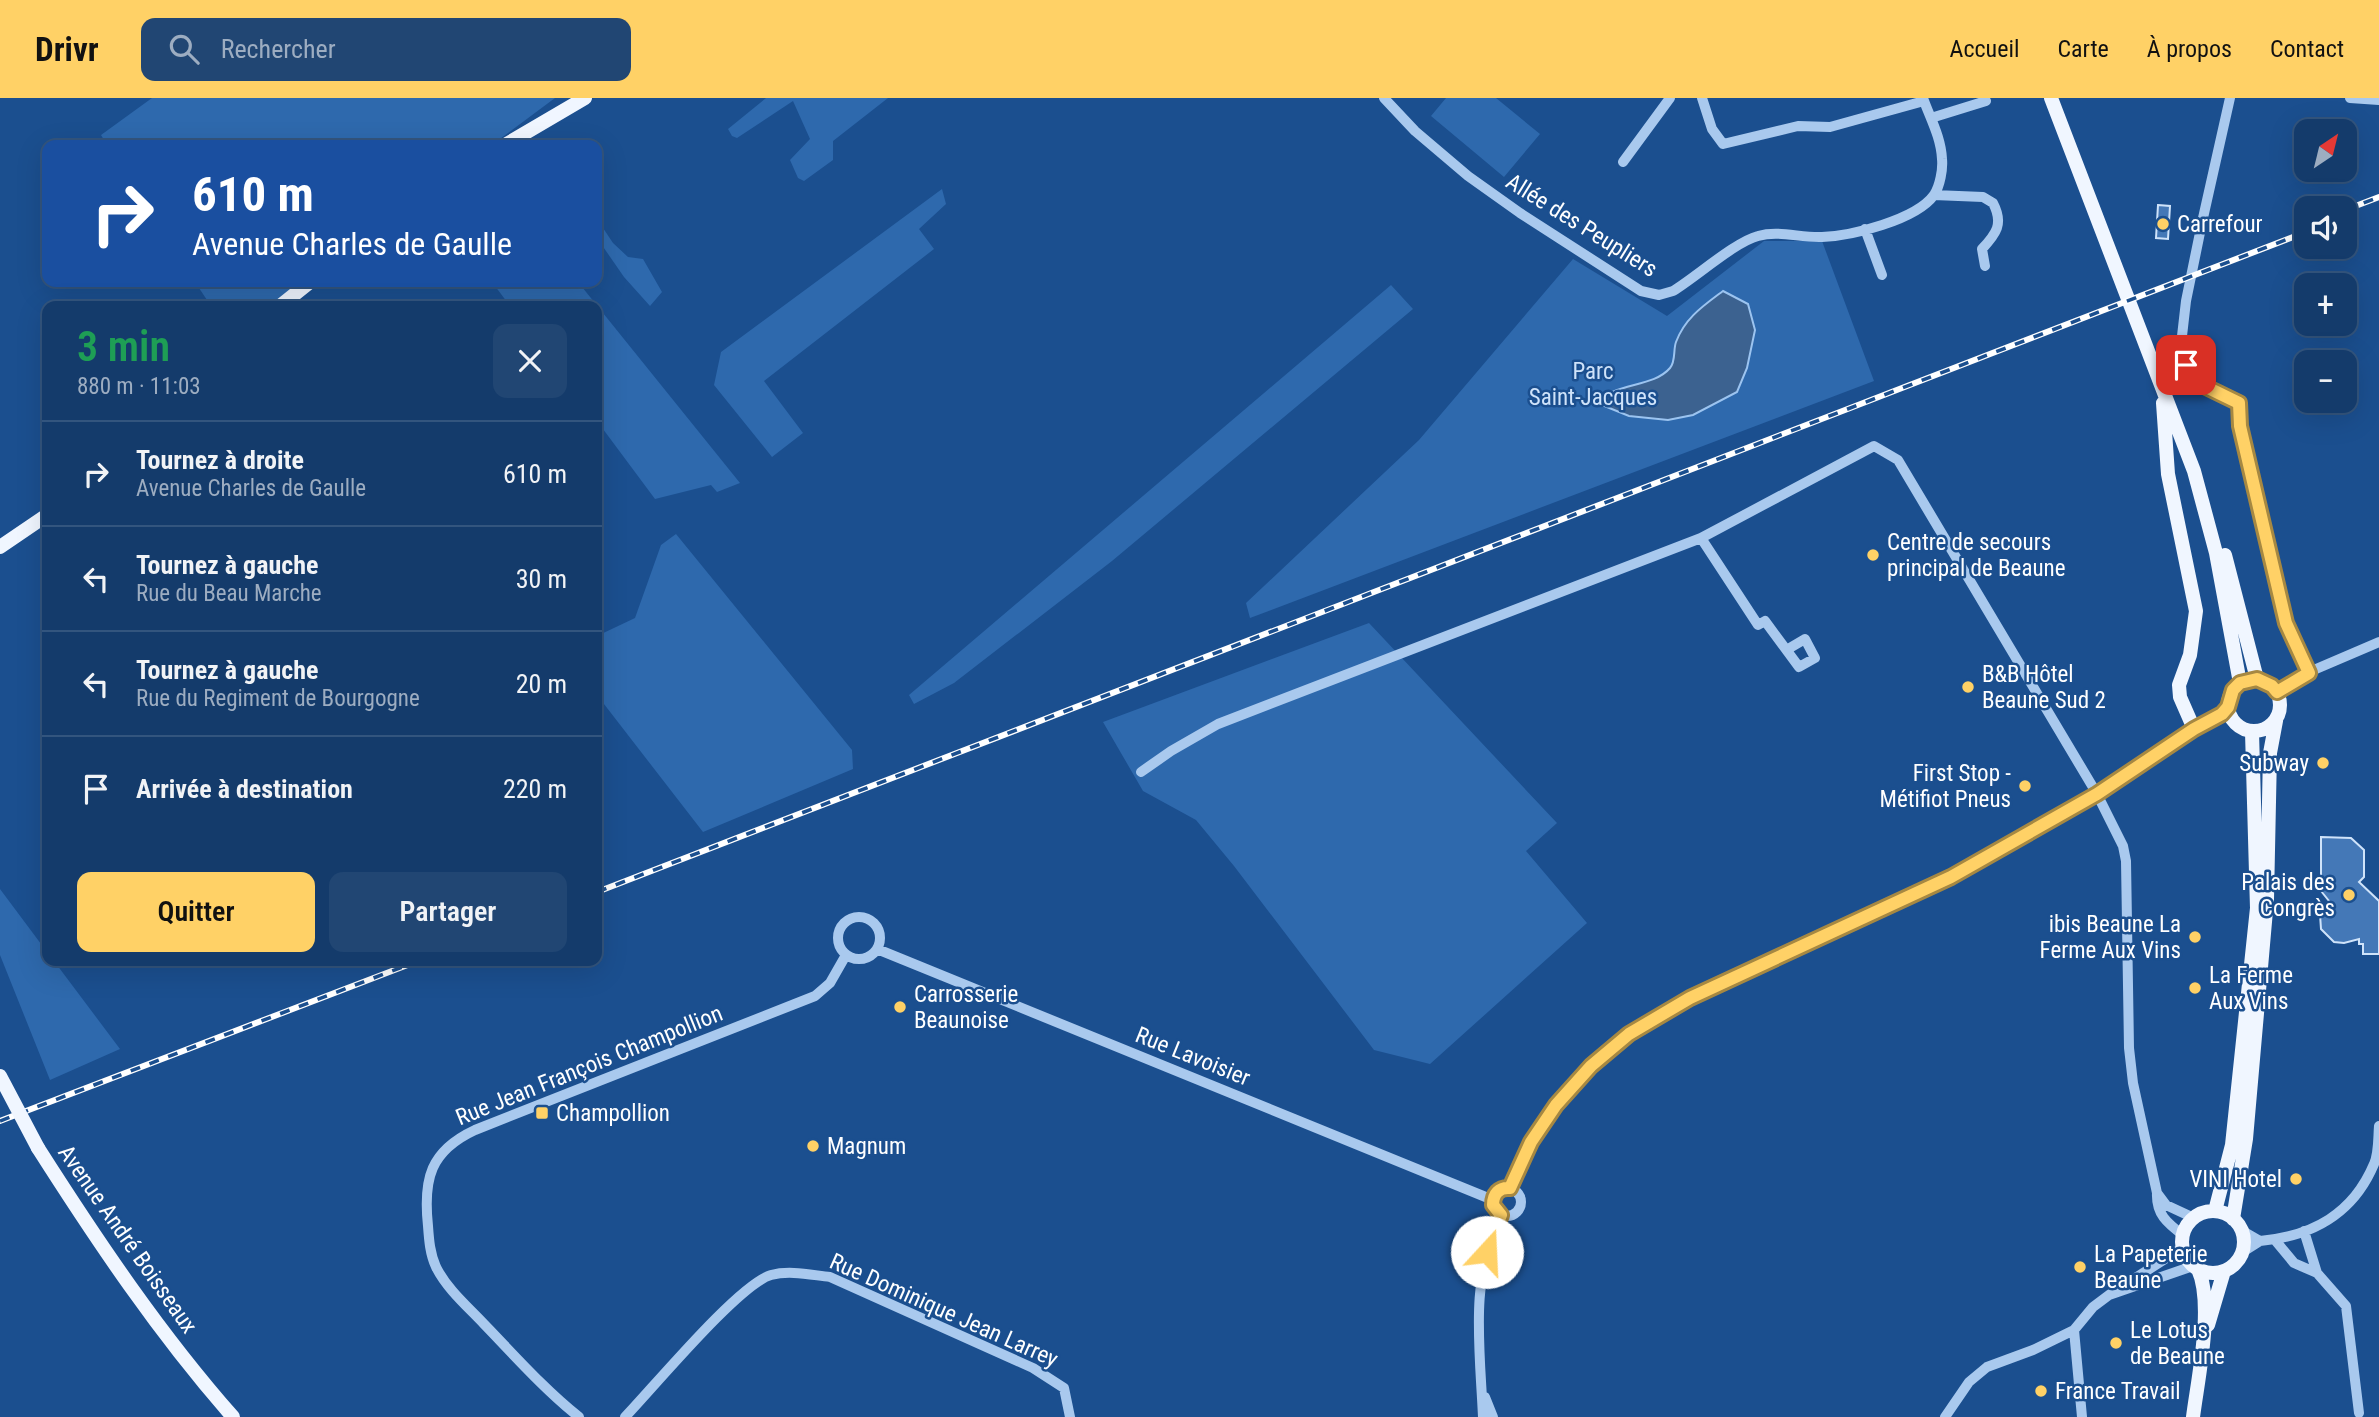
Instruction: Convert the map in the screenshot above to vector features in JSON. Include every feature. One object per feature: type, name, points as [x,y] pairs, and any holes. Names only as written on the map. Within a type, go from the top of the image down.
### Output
[{"type":"main road","points":[[514,140],[585,98]]},
{"type":"main road","points":[[2052,98],[2194,471],[2216,553],[2240,683]]},
{"type":"main road","points":[[2061,98],[2153,334],[2222,544],[2257,679]]},
{"type":"main road","points":[[285,301],[304,287]]},
{"type":"main road","points":[[2162,384],[2168,474],[2196,611],[2190,655],[2179,685],[2180,697],[2194,729]]},
{"type":"main road","points":[[0,547],[42,518]]},
{"type":"main road","points":[[2196,1268],[2206,1272],[2224,1271],[2237,1261],[2241,1253],[2237,1224],[2265,926],[2270,753],[2281,707],[2277,692],[2272,686],[2257,679],[2240,683],[2229,698],[2228,707],[2233,721],[2252,732],[2261,731],[2276,721]]},
{"type":"main road","points":[[2216,1211],[2232,1145],[2257,908],[2252,732]]},
{"type":"main road","name":"Avenue André Boisseaux","points":[[0,1076],[38,1148],[128,1286],[233,1417]]},
{"type":"main road","points":[[2193,1417],[2203,1343],[2204,1291],[2196,1268],[2182,1242],[2194,1218],[2216,1211],[2237,1224]]},
{"type":"main road","points":[[2203,1343],[2224,1271]]},
{"type":"street","name":"Allée des Peupliers","points":[[1384,98],[1415,131],[1468,176],[1520,213],[1648,294],[1666,294],[1673,291],[1756,236],[1773,234],[1819,237],[1866,229],[1918,209],[1934,195]]},
{"type":"street","points":[[1623,162],[1670,98]]},
{"type":"street","points":[[1702,98],[1712,129],[1723,144],[1798,126],[1830,127],[1924,99],[1943,162],[1934,195],[1983,197],[1993,203],[2000,225],[1996,235],[1982,249],[1985,266]]},
{"type":"street","points":[[2230,98],[2183,323],[2183,353],[2191,376],[2208,390],[2239,403],[2240,426],[2286,623],[2309,673]]},
{"type":"street","points":[[2350,98],[2379,100]]},
{"type":"street","points":[[1931,118],[1986,101]]},
{"type":"street","points":[[1866,229],[1882,275]]},
{"type":"street","points":[[1141,772],[1218,724],[1701,538],[1874,446],[1898,460],[2097,794],[2123,846],[2126,861],[2129,1048],[2133,1083],[2159,1212],[2182,1242],[2093,1307],[2074,1330],[2033,1350],[1987,1367],[1969,1382],[1945,1417]]},
{"type":"street","points":[[1701,538],[1758,625],[1765,621],[1788,649]]},
{"type":"street","points":[[2277,692],[2309,673],[2379,642]]},
{"type":"street","points":[[1510,1188],[1521,1197],[1521,1207],[1511,1216],[1501,1215],[1494,1209],[1493,1200],[1497,1192],[1510,1188],[1531,1142],[1556,1105],[1591,1066],[1629,1034],[1690,998],[1951,877],[2097,794],[2194,729],[2222,714],[2228,707]]},
{"type":"street","points":[[855,917],[867,918],[876,926],[880,937],[877,949],[863,959],[846,955],[839,945],[838,933],[844,922],[855,917]]},
{"type":"street","name":"Rue Lavoisier","points":[[877,949],[1493,1200]]},
{"type":"street","name":"Rue Jean François Champollion","points":[[579,1417],[536,1379],[453,1291],[439,1272],[430,1248],[426,1206],[428,1177],[434,1165],[451,1144],[475,1130],[815,996],[830,983],[846,955]]},
{"type":"street","points":[[2241,1253],[2260,1241],[2292,1236],[2327,1223],[2356,1198],[2376,1162],[2379,1126]]},
{"type":"street","points":[[2157,1193],[2166,1205],[2194,1218]]},
{"type":"street","points":[[1483,1417],[1478,1361],[1479,1305],[1487,1252],[1501,1215]]},
{"type":"street","points":[[2237,1224],[2260,1241]]},
{"type":"street","points":[[2304,1231],[2317,1273],[2346,1306],[2359,1413]]},
{"type":"street","points":[[2275,1240],[2294,1264],[2317,1273]]},
{"type":"street","points":[[2109,1295],[2196,1268]]},
{"type":"street","name":"Rue Dominique Jean Larrey","points":[[625,1417],[744,1291],[770,1275],[797,1273],[830,1277],[1033,1368],[1064,1388],[1070,1417]]},
{"type":"street","points":[[2074,1330],[2082,1417]]},
{"type":"street","points":[[1482,1387],[1493,1417]]},
{"type":"green space","points":[[152,98],[555,98],[499,140],[104,140],[101,135]]},
{"type":"green space","points":[[766,98],[888,98],[833,141],[833,160],[804,181],[798,178],[790,160],[810,139],[793,101],[737,138],[732,136],[728,129]]},
{"type":"green space","points":[[1446,98],[1496,98],[1540,134],[1504,177],[1431,116]]},
{"type":"green space","points":[[942,189],[946,204],[919,229],[934,249],[764,381],[803,433],[772,457],[714,385],[721,352]]},
{"type":"green space","points":[[602,226],[613,243],[628,257],[643,259],[662,292],[650,306],[624,277],[602,245]]},
{"type":"green space","name":"Parc Saint-Jacques","points":[[1764,241],[1822,241],[1874,381],[1250,618],[1246,603],[1419,440],[1573,259],[1667,316]]},
{"type":"green space","points":[[1391,285],[1413,309],[1112,561],[954,683],[914,704],[909,695]]},
{"type":"green space","points":[[198,287],[304,287],[285,301],[208,301]]},
{"type":"green space","points":[[496,287],[582,287],[593,301],[506,301]]},
{"type":"green space","points":[[602,312],[740,483],[717,492],[711,485],[655,499],[602,428]]},
{"type":"green space","points":[[676,534],[852,750],[853,769],[703,832],[602,701],[602,634],[635,618],[661,545]]},
{"type":"green space","points":[[1369,623],[1557,823],[1526,851],[1587,923],[1430,1064],[1374,1050],[1196,820],[1143,791],[1103,722]]},
{"type":"green space","points":[[0,889],[42,945],[42,966],[58,966],[120,1049],[50,1080],[0,955]]},
{"type":"shaded area","points":[[1723,291],[1748,304],[1755,330],[1747,368],[1737,392],[1693,415],[1668,420],[1629,416],[1597,403],[1613,391],[1654,379],[1670,368],[1676,342],[1684,326],[1695,313]]},
{"type":"building","name":"Carrefour","points":[[2158,205],[2170,206],[2168,239],[2156,238]]},
{"type":"building","name":"Palais des Congrès","points":[[2321,837],[2351,838],[2364,850],[2364,877],[2359,882],[2379,901],[2379,954],[2363,954],[2363,944],[2359,944],[2359,939],[2344,943],[2334,942],[2321,929],[2320,914],[2329,901],[2321,891]]},
{"type":"railway","points":[[2357,205],[2379,197]]},
{"type":"railway","points":[[602,890],[2294,237]]},
{"type":"railway","points":[[0,1121],[405,966]]},
{"type":"place","name":"Carrefour","points":[[2163,224]]},
{"type":"place","name":"Centre de secours principal de Beaune","points":[[1873,555]]},
{"type":"place","name":"B&B Hôtel Beaune Sud 2","points":[[1968,687]]},
{"type":"place","name":"Subway","points":[[2323,763]]},
{"type":"place","name":"First Stop - Métifiot Pneus","points":[[2025,786]]},
{"type":"place","name":"Palais des Congrès","points":[[2349,895]]},
{"type":"place","name":"ibis Beaune La Ferme Aux Vins","points":[[2195,937]]},
{"type":"place","name":"La Ferme Aux Vins","points":[[2195,988]]},
{"type":"place","name":"Carrosserie Beaunoise","points":[[900,1007]]},
{"type":"place","name":"Champollion","points":[[542,1113]]},
{"type":"place","name":"Magnum","points":[[813,1146]]},
{"type":"place","name":"VINI Hotel","points":[[2296,1179]]},
{"type":"place","name":"La Papeterie Beaune","points":[[2080,1267]]},
{"type":"place","name":"Le Lotus de Beaune","points":[[2116,1343]]},
{"type":"place","name":"France Travail","points":[[2041,1391]]},
{"type":"route","points":[[1487,1252],[1501,1215],[1494,1209],[1494,1195],[1501,1189],[1510,1188],[1531,1142],[1556,1105],[1591,1066],[1629,1034],[1671,1007],[1951,877],[2097,794],[2209,719],[2222,714],[2228,707],[2233,690],[2240,683],[2257,679],[2265,681],[2277,692],[2309,673],[2286,623],[2238,417],[2239,403],[2198,383],[2186,365]]}]
